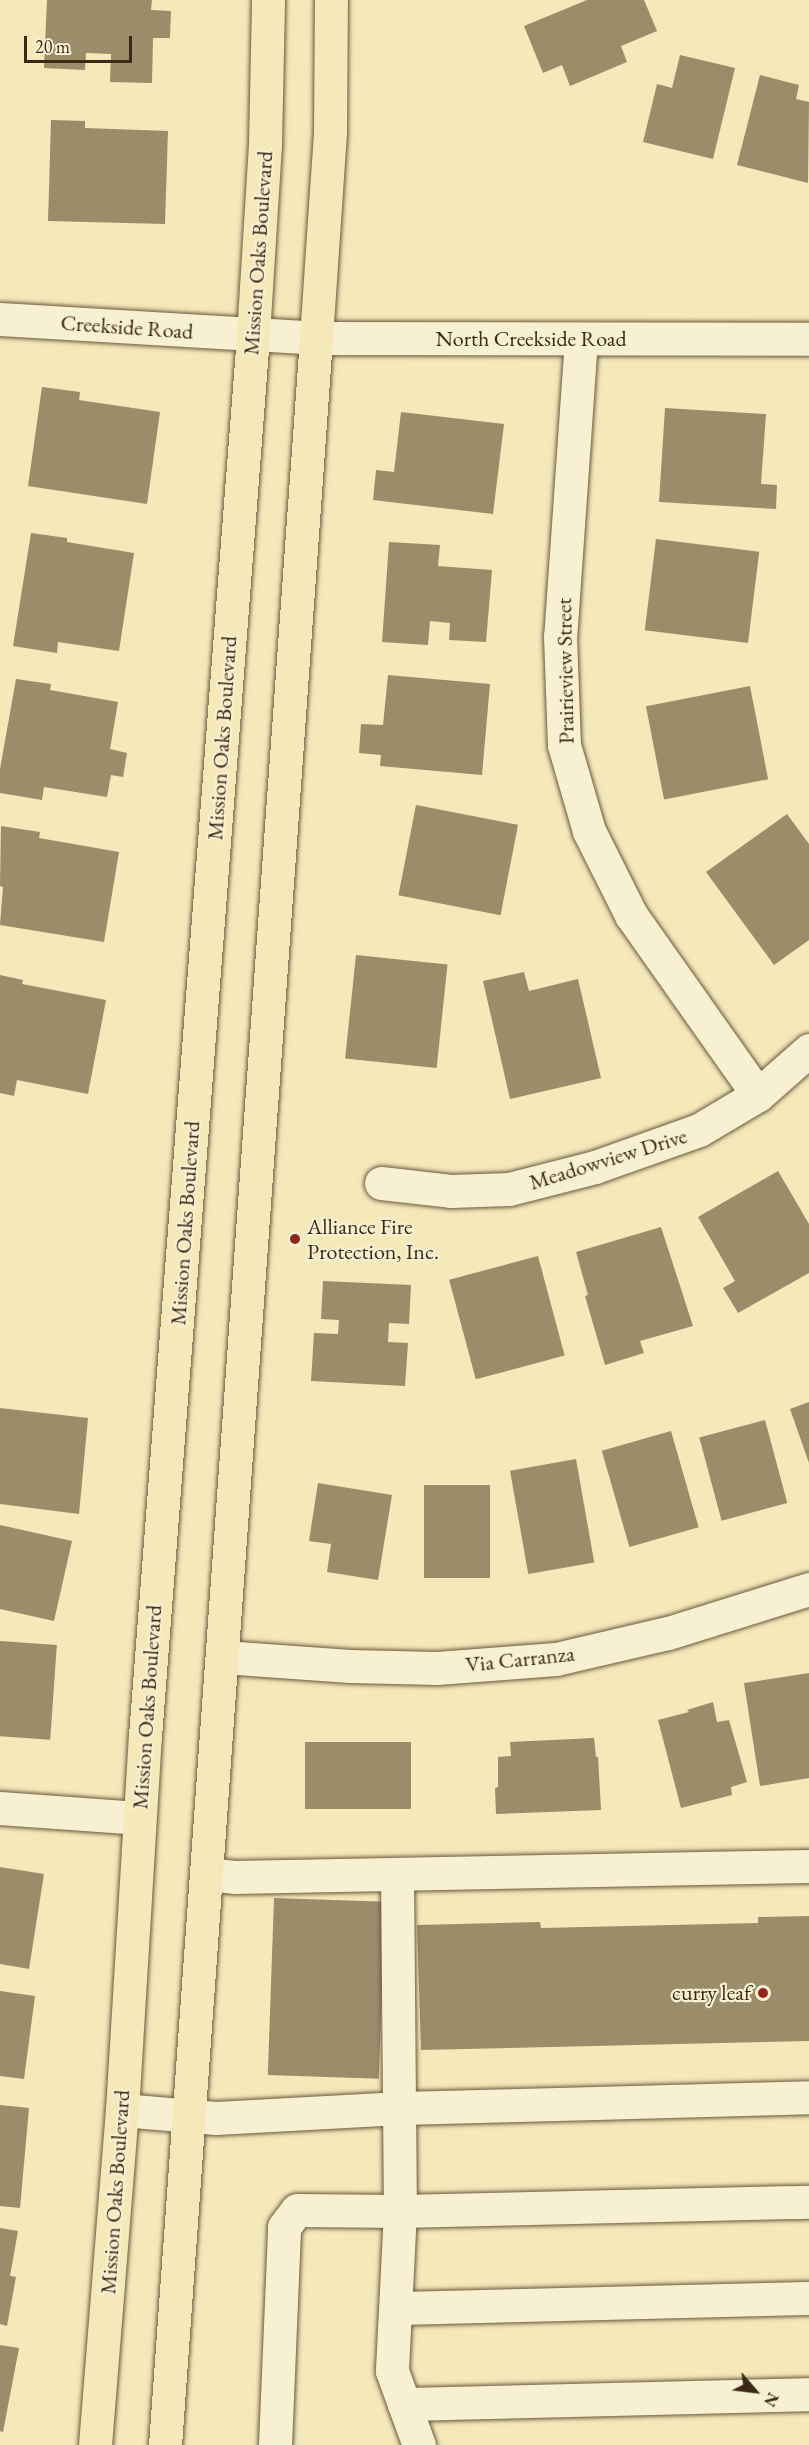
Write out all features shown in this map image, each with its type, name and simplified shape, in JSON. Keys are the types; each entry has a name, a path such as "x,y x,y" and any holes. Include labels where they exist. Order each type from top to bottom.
{"main road":[{"name":"Mission Oaks Boulevard","path":"95,2445 122,2110 139,1818 253,335 265,145 268,0"},
{"path":"165,2445 330,132 331,0"}],"street":[{"name":"Creekside Road","path":"0,319 253,335"},
{"name":"North Creekside Road","path":"253,335 316,338 809,339"},
{"name":"Prairieview Street","path":"580,339 560,636 564,745 589,831 630,915 758,1095"},
{"name":"Meadowview Drive","path":"381,1183 451,1191 508,1189 595,1167 699,1130 758,1095 809,1050"},
{"name":"Via Carranza","path":"223,1657 350,1666 437,1668 556,1659 668,1633 809,1590"},
{"path":"0,1808 139,1818"},
{"path":"207,1874 234,1877 809,1866"},
{"path":"397,1874 401,2108 400,2211 392,2371 419,2445"},
{"path":"122,2110 216,2118 401,2108 809,2097"},
{"path":"275,2445 284,2227 297,2210 400,2211 809,2202"},
{"path":"396,2308 809,2298"},
{"path":"404,2404 809,2394"}],"building":[{"path":"47,0 152,0 151,10 171,11 170,38 153,38 152,83 110,82 111,54 86,53 85,70 44,68"},
{"path":"587,0 644,0 657,31 621,46 627,62 570,86 562,65 543,73 524,26"},
{"path":"680,55 735,68 713,159 643,142 657,84 672,88"},
{"path":"760,75 799,85 796,99 809,102 808,183 737,165"},
{"path":"51,120 85,121 85,128 168,131 165,224 48,221"},
{"path":"42,387 80,392 79,400 160,412 147,504 28,486"},
{"path":"665,408 766,414 761,484 777,485 776,509 659,502"},
{"path":"401,412 504,424 493,514 373,500 376,470 394,472"},
{"path":"31,533 67,538 67,542 134,553 119,651 58,642 57,653 13,646"},
{"path":"656,539 759,552 748,643 645,630"},
{"path":"389,542 440,545 438,566 492,570 486,642 449,640 450,623 430,621 428,645 382,642"},
{"path":"388,675 490,684 482,775 380,766 381,755 359,753 361,724 383,725"},
{"path":"16,679 51,684 50,690 118,702 110,749 127,753 123,777 111,775 107,797 44,787 42,800 0,793 0,769"},
{"path":"750,686 768,779 664,799 646,706"},
{"path":"416,805 518,825 501,915 398,895"},
{"path":"787,814 809,844 809,940 774,965 706,872"},
{"path":"1,826 40,832 39,838 119,852 104,942 0,925 3,887 0,886"},
{"path":"356,955 447,965 437,1068 345,1058"},
{"path":"524,972 529,991 578,979 601,1078 510,1099 483,981"},
{"path":"0,975 23,980 22,984 106,1000 88,1094 17,1080 14,1096 0,1093"},
{"path":"778,1171 809,1224 809,1273 738,1313 723,1288 735,1281 698,1217"},
{"path":"661,1227 693,1326 640,1341 644,1353 605,1365 585,1296 588,1295 576,1252"},
{"path":"538,1256 565,1355 476,1379 449,1280"},
{"path":"323,1281 411,1285 409,1324 389,1323 388,1342 408,1343 405,1386 311,1381 314,1333 338,1334 339,1320 321,1319"},
{"path":"809,1402 809,1463 790,1409"},
{"path":"0,1408 88,1418 79,1514 0,1504"},
{"path":"765,1420 787,1503 722,1521 699,1438"},
{"path":"671,1431 699,1527 629,1547 602,1451"},
{"path":"576,1459 594,1562 528,1574 510,1471"},
{"path":"318,1483 392,1495 378,1580 327,1572 331,1544 309,1541"},
{"path":"424,1485 490,1485 490,1578 424,1578"},
{"path":"0,1525 72,1541 54,1621 0,1609"},
{"path":"0,1641 57,1645 50,1740 0,1736"},
{"path":"809,1673 809,1778 760,1786 744,1683"},
{"path":"713,1702 717,1722 729,1720 747,1782 731,1787 732,1795 681,1808 658,1720 689,1712 687,1710"},
{"path":"594,1738 596,1757 598,1757 601,1810 496,1814 495,1788 498,1787 498,1757 511,1756 510,1742"},
{"path":"305,1742 411,1742 411,1809 305,1809"},
{"path":"0,1867 44,1874 29,1969 0,1964"},
{"path":"274,1898 385,1902 379,2079 268,2075"},
{"path":"809,1916 809,2041 421,2050 417,1925 540,1922 541,1928 758,1923 758,1917"},
{"path":"0,1991 35,1996 24,2079 0,2076"},
{"path":"0,2105 29,2108 20,2208 0,2206"},
{"path":"0,2228 18,2231 10,2276 16,2277 7,2326 0,2324"},
{"path":"0,2345 19,2348 3,2432 0,2431"}],"place":[{"name":"Alliance Fire Protection, Inc.","path":"295,1239"},
{"name":"curry leaf","path":"763,1993"}]}
